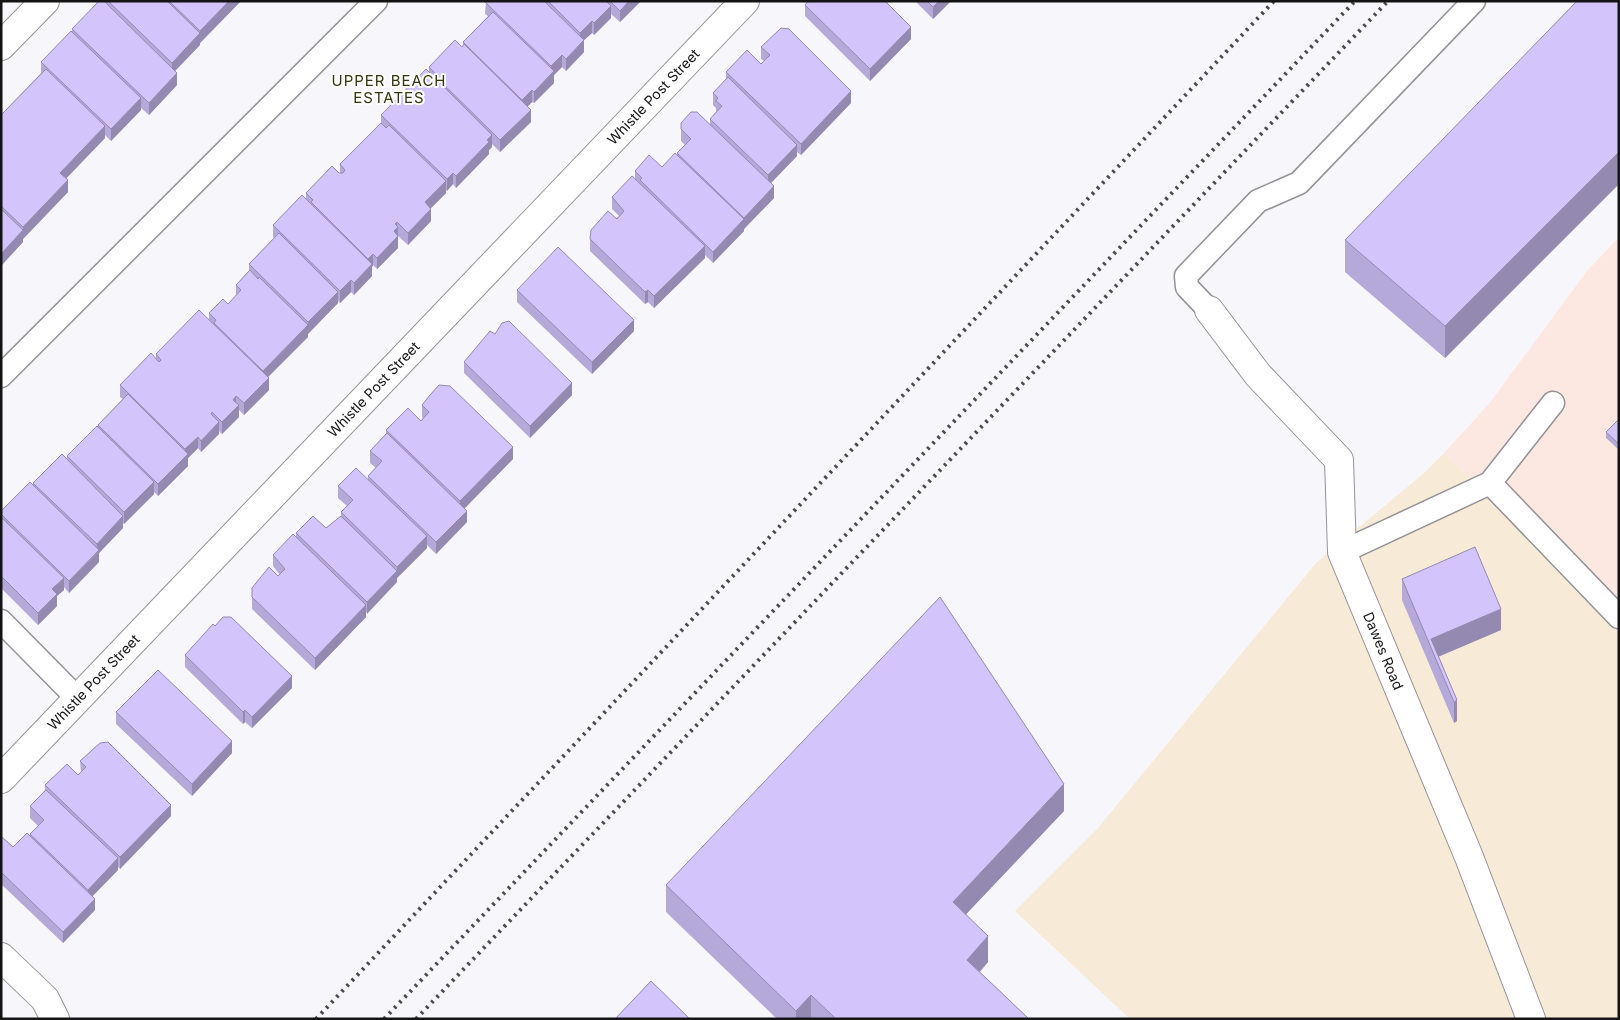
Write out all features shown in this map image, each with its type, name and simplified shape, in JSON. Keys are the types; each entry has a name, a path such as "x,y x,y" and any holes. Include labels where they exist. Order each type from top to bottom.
{"street":[{"path":"1,46 45,1"},
{"name":"Whistle Post Street","path":"1,779 79,700 745,1"},
{"name":"Dawes Road","path":"1209,310 1258,375 1339,460 1342,552 1464,844 1531,1019"},
{"path":"1,957 45,999 55,1019"}],"lane":[{"path":"1,376 376,1"},
{"path":"1209,310 1187,286 1186,276 1258,200 1298,183 1474,1"},
{"path":"1342,552 1490,483 1553,404"},
{"path":"1490,483 1619,616"},
{"path":"1,621 79,700"}],"shaded area":[{"path":"1619,237 1619,624 1444,453 1489,404 1587,271"},
{"path":"1444,453 1619,624 1619,1019 1130,1019 1015,911 1098,828 1316,563 1423,474"}],"building":[{"path":"99,1 104,1 177,73 149,103 72,29"},
{"path":"108,1 167,1 200,33 172,63"},
{"path":"169,1 229,1 200,31"},
{"path":"486,1 544,1 584,40 566,59 562,55 551,66"},
{"path":"548,1 606,1 611,6 594,23 592,21 580,33"},
{"path":"610,1 629,1 620,11"},
{"path":"808,1 885,1 911,27 870,69 805,5"},
{"path":"927,1 939,1 933,7"},
{"path":"1577,1 1619,1 1619,152 1445,326 1345,240"},
{"path":"493,12 554,71 534,92 532,90 522,100 463,42"},
{"path":"781,28 789,29 851,91 801,144 726,72 747,50 761,64 770,55 761,47"},
{"path":"71,31 141,98 111,129 41,62"},
{"path":"455,40 462,47 464,44 531,110 500,140 435,76 436,74 429,67"},
{"path":"46,69 105,126 60,173 68,180 23,227 1,206 1,115"},
{"path":"426,69 492,135 487,140 489,142 456,176 453,173 447,179 381,115"},
{"path":"728,77 797,145 768,175 710,119 722,106 716,101 718,98 713,93"},
{"path":"691,112 697,112 774,186 744,218 677,153 691,139 681,129 681,123"},
{"path":"381,123 386,128 389,125 446,181 425,202 431,209 408,233 397,222 395,224 398,227 394,231 398,236 377,258 373,254 368,259 311,202 313,200 306,193 332,166 339,173 343,173 345,170 340,164"},
{"path":"675,153 744,219 713,252 640,180 642,178 635,171 649,155 662,167"},
{"path":"632,176 705,246 654,296 648,290 645,292 590,239 591,230 608,211 617,219 624,211 612,197"},
{"path":"302,195 372,264 354,283 351,280 340,291 273,225"},
{"path":"1,209 23,230 1,254"},
{"path":"279,233 338,292 308,322 249,264"},
{"path":"558,247 634,320 592,362 517,290"},
{"path":"250,270 308,325 263,371 214,323 216,320 209,313 223,299 228,304 241,290 236,285"},
{"path":"199,310 269,378 244,403 236,396 233,400 239,405 222,422 212,412 211,414 219,422 201,441 198,437 185,449 120,385 151,353 159,362 161,360 156,354"},
{"path":"509,321 572,383 530,426 464,362 490,331 495,334 502,323"},
{"path":"439,385 450,386 513,447 460,501 386,430 408,408 421,421 429,412 422,405"},
{"path":"128,394 188,454 158,484 98,425"},
{"path":"1619,419 1619,444 1606,432"},
{"path":"97,426 154,482 124,512 67,456"},
{"path":"387,433 467,511 436,542 368,476 382,461 370,451"},
{"path":"62,454 123,516 97,544 33,483"},
{"path":"356,468 427,536 397,567 341,512 353,500 338,486"},
{"path":"30,482 99,550 69,581 1,514 1,511"},
{"path":"313,516 326,528 341,516 397,571 367,602 296,533"},
{"path":"1,517 64,578 52,589 57,594 38,613 1,576"},
{"path":"293,534 366,605 315,658 252,597 252,588 269,567 278,576 285,569 273,555"},
{"path":"1475,547 1501,609 1431,639 1457,700 1454,702 1402,579"},
{"path":"940,597 1064,784 953,902 988,936 967,960 1029,1019 836,1019 811,995 796,1011 666,885"},
{"path":"223,617 231,617 292,676 252,717 245,710 243,712 185,655 213,624 215,626"},
{"path":"158,670 232,741 192,784 116,712"},
{"path":"108,742 171,805 120,857 45,785 67,764 78,775 86,767 80,761 100,743"},
{"path":"46,790 118,858 88,890 30,834 44,820 30,806"},
{"path":"27,833 95,899 63,932 1,872 1,836 13,847"},
{"path":"651,981 690,1019 615,1019"}],"railway":[{"path":"316,1019 1274,1"},
{"path":"384,1019 1355,1"},
{"path":"416,1019 1388,1"}],"district":[{"name":"UPPER BEACH ESTATES","path":"389,90"}]}
